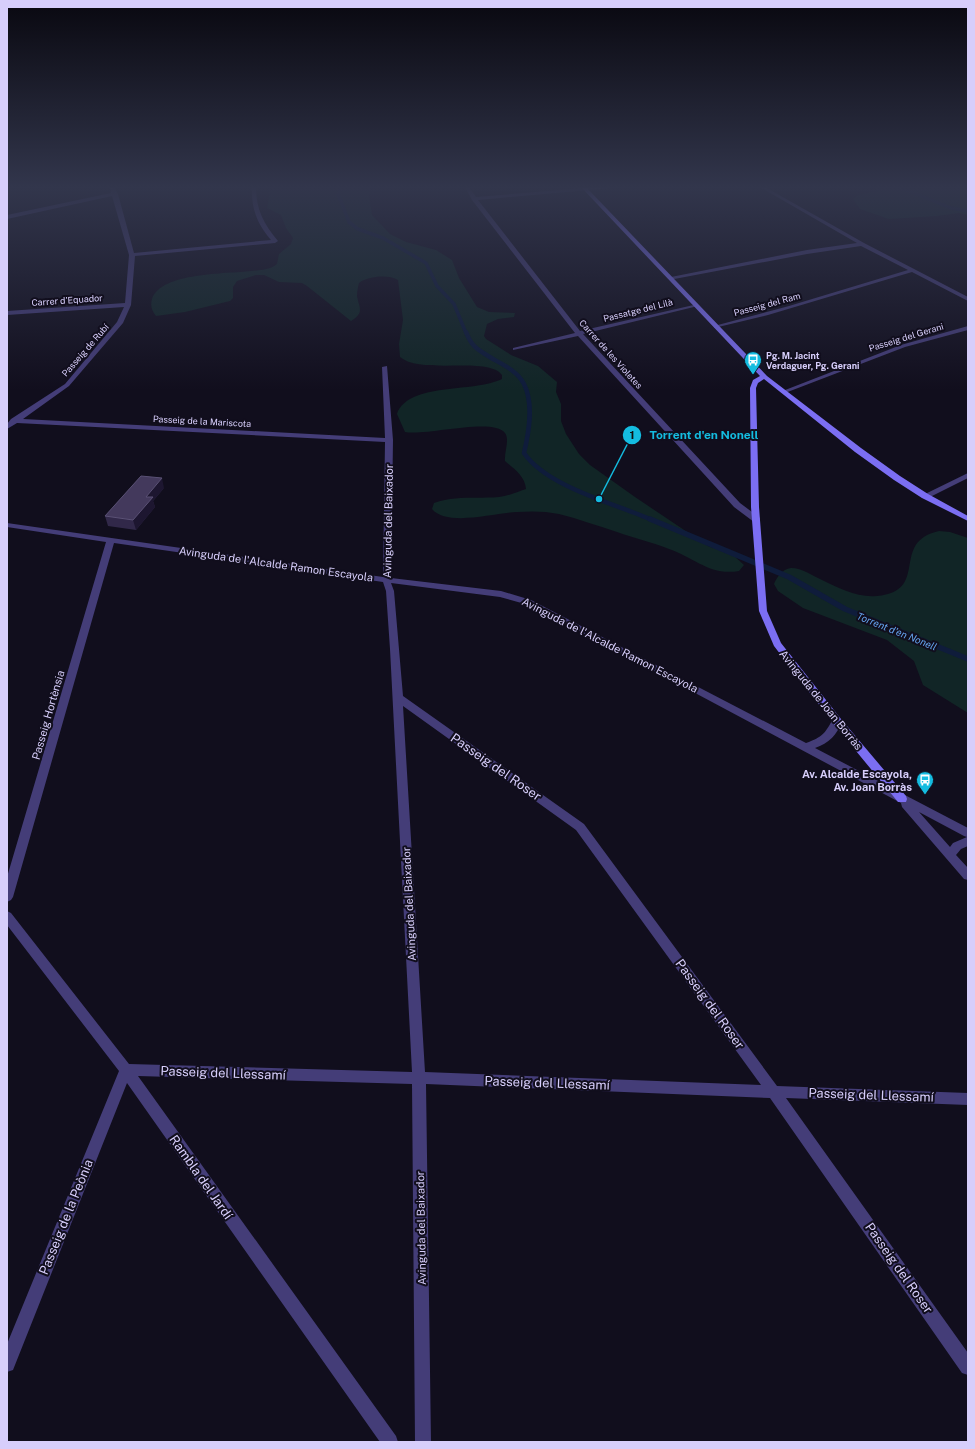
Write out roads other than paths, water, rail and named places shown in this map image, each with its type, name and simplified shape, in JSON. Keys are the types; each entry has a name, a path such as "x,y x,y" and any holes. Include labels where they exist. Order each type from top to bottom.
{"street":[{"name":"Passeig de Rubí","path":"7,427 67,384 120,323 128,305 132,255"},
{"name":"Carrer de les Violetes","path":"517,255 579,334 737,505 757,520"},
{"path":"647,255 765,377 783,392 858,450 925,496 968,519"},
{"path":"670,279 794,255"},
{"path":"883,255 968,299"},
{"name":"Passeig del Ram","path":"716,327 827,298 866,284 914,270"},
{"name":"Carrer d'Equador","path":"7,313 128,305"},
{"name":"Passatge del Lilà","path":"515,349 696,306"},
{"name":"Passeig del Gerani","path":"783,392 903,346 968,328"},
{"name":"Avinguda del Baixador","path":"385,367 389,440 387,580 390,591 394,642 419,1078 424,1442"},
{"name":"Avinguda de Joan Borràs","path":"765,377 758,379 753,388 757,520 763,612 777,644 837,721 968,876"},
{"name":"Passeig de la Mariscota","path":"14,421 389,440"},
{"path":"925,496 968,475"},
{"name":"Avinguda de l'Alcalde Ramon Escayola","path":"7,525 387,580 479,590 507,595 528,602 968,833"},
{"name":"Passeig Hortènsia","path":"7,897 111,540"},
{"name":"Passeig del Roser","path":"397,697 580,827 774,1092 968,1367"},
{"path":"806,747 828,739 835,730 837,721"},
{"path":"950,854 957,846 968,841"},
{"name":"Rambla del Jardí","path":"7,916 126,1070 390,1442"},
{"name":"Passeig del Llessamí","path":"126,1070 419,1078 968,1099"},
{"name":"Passeig de la Peònia","path":"7,1364 126,1070"}],"waterway":[{"name":"Torrent d'en Nonell","path":"412,255 426,263 437,286 454,304 466,333"},
{"name":"Torrent d'en Nonell","path":"466,332 476,348 510,369 524,384 530,409 528,436 524,453 535,465 549,476 565,485 652,520"},
{"name":"Torrent d'en Nonell","path":"650,519 789,577 845,609 968,659"}],"place":[{"name":"Pg. M. Jacint Verdaguer, Pg. Gerani","path":"753,375"},
{"name":"Torrent d'en Nonell","path":"599,499"},
{"name":"Av. Alcalde Escayola, Av. Joan Borràs","path":"925,795"}]}
